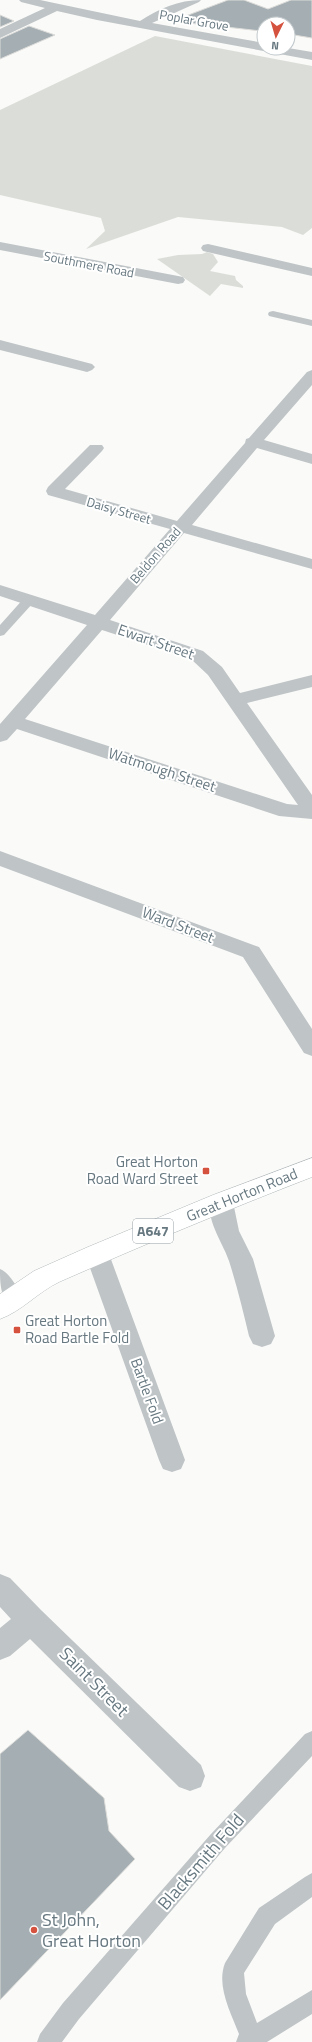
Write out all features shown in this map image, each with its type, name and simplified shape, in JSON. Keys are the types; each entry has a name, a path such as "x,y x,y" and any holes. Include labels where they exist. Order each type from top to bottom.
{"main road":[{"name":"Great Horton Road","path":"7,1303 43,1278 220,1202 312,1167"}],"street":[{"name":"Poplar Grove","path":"25,0 142,25 256,46"},
{"path":"142,25 156,16 195,0"},
{"path":"0,34 56,7"},
{"path":"296,53 312,56"},
{"name":"Southmere Road","path":"0,246 112,269 178,280"},
{"path":"208,248 312,272"},
{"path":"223,267 235,254"},
{"path":"0,345 87,367"},
{"path":"0,362 15,349"},
{"name":"Beldon Road","path":"0,736 252,442 312,375"},
{"path":"252,442 312,458"},
{"name":"Daisy Street","path":"96,448 54,491 179,528 312,564"},
{"name":"Ewart Street","path":"0,590 197,655 215,671 312,811"},
{"path":"236,700 312,681"},
{"name":"Watmough Street","path":"13,721 286,811 312,811"},
{"name":"Ward Street","path":"0,858 251,952 312,1047"},
{"path":"220,1202 227,1232 242,1259 262,1336"},
{"name":"Bartle Fold","path":"97,1254 172,1460"},
{"name":"Saint Street","path":"0,1587 31,1620 190,1776"},
{"path":"0,1646 31,1620"}],"lane":[{"path":"273,314 312,323"},
{"path":"0,632 30,600"},
{"path":"0,1276 7,1303"},
{"name":"Blacksmith Fold","path":"48,2042 72,2011 213,1847 312,1741"},
{"path":"312,1884 267,1916 233,1971 235,1994 250,2040 312,2001"}],"shaded area":[{"path":"155,36 312,66 312,228 303,235 282,227 178,217 86,249 105,231 101,218 0,195 0,110"},
{"path":"207,252 213,254 218,262 210,271 235,276 236,280 243,286 243,288 221,284 210,296 157,259 178,255 202,254"}],"building":[{"path":"228,0 244,0 268,9 291,0 312,0 312,38 296,35 296,16 256,16 256,30 226,27 223,29 175,20"},
{"path":"0,15 14,21 0,27"},
{"path":"29,26 55,35 0,59 0,39"},
{"name":"St John, Great Horton","path":"28,1730 104,1798 109,1831 135,1859 0,2000 0,1754"}],"place":[{"name":"Great Horton Road Ward Street","path":"206,1171"},
{"name":"Great Horton Road Bartle Fold","path":"17,1330"},
{"name":"St John, Great Horton","path":"34,1930"}]}
